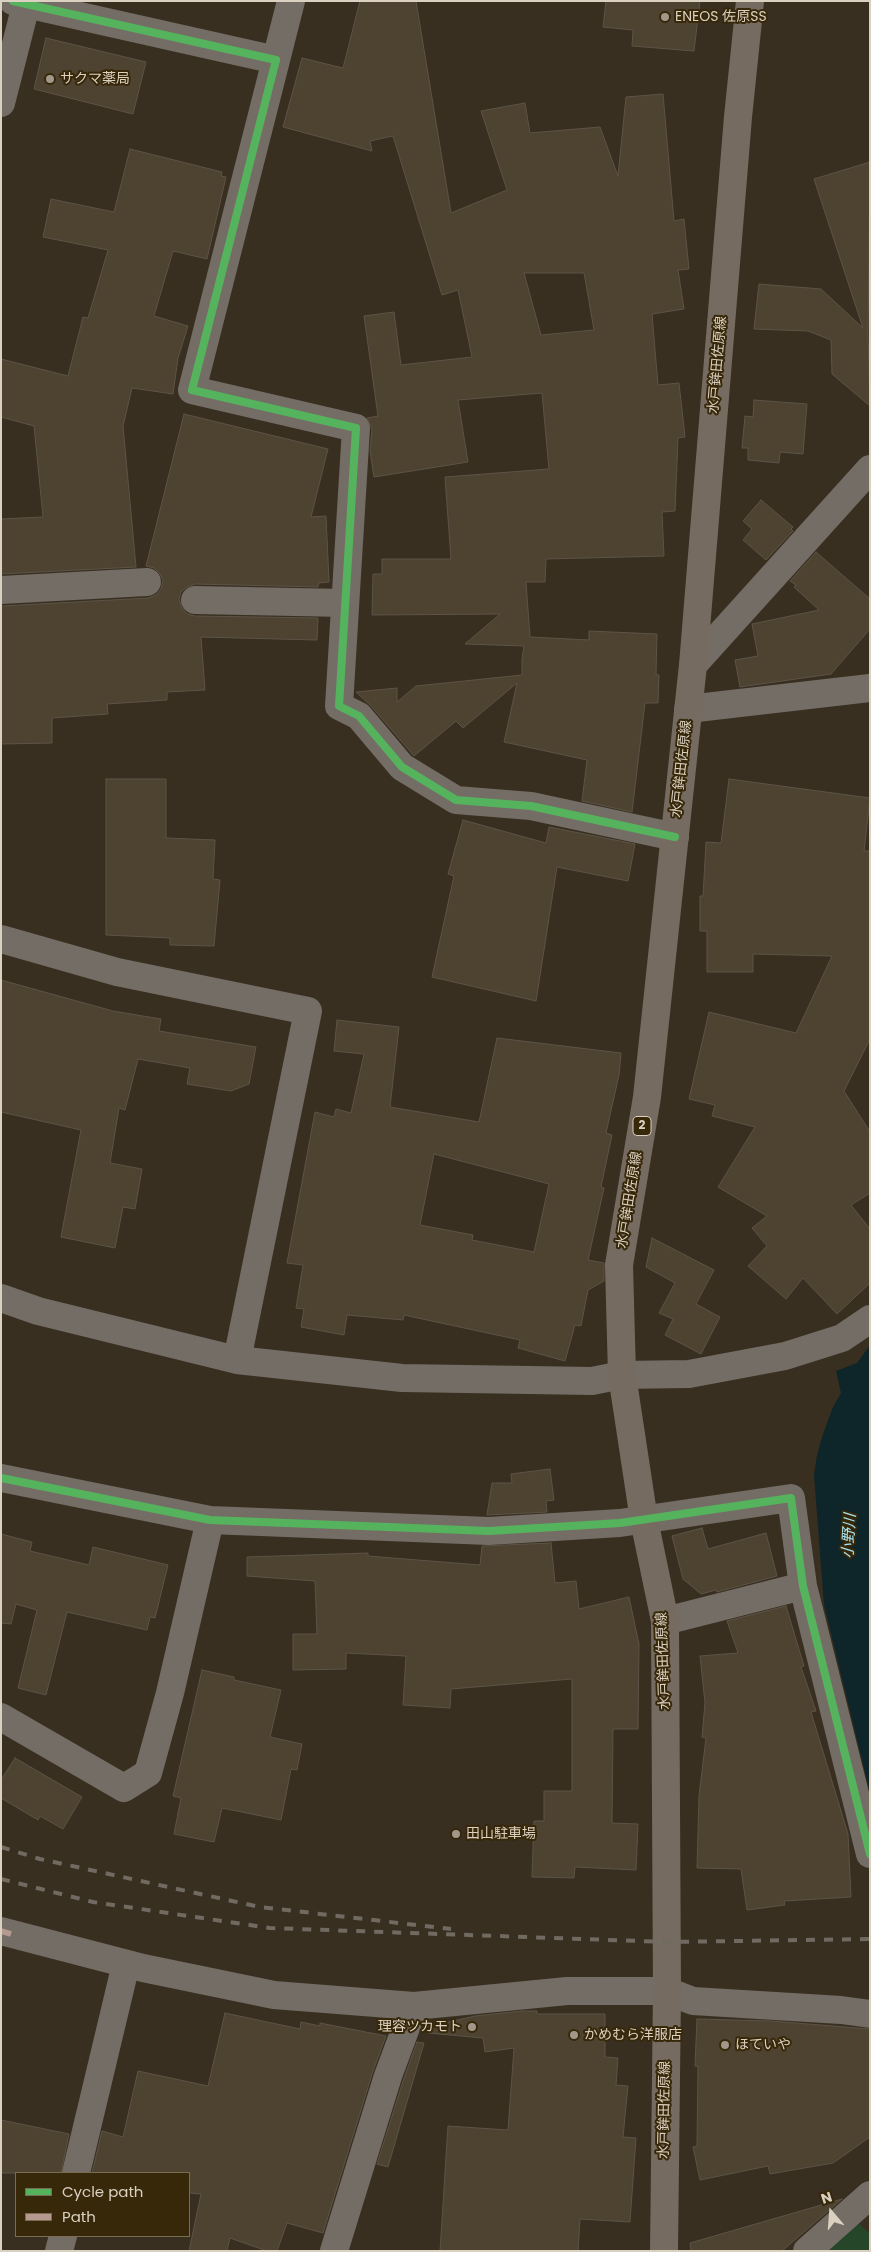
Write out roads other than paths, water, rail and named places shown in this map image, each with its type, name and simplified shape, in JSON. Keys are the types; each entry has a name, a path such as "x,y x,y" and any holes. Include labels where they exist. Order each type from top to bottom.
{"main road":[{"name":"水戸鉾田佐原線","path":"664,2251 666,1992 665,1621 644,1520 622,1375 619,1264 647,1097 693,665 737,127 750,1"}],"street":[{"path":"291,1 192,390 356,428 339,706 359,716 402,767 456,800 531,806 675,837"},
{"path":"1,103 22,2 276,60"},
{"path":"693,665 870,469"},
{"path":"1,590 147,582"},
{"path":"195,600 345,603"},
{"path":"688,709 870,688"},
{"path":"1,939 117,972 308,1010 237,1360"},
{"path":"1,1298 38,1311 237,1360 402,1378 592,1381 622,1375 689,1374 785,1356 842,1338 870,1319"},
{"path":"1,1478 210,1520 489,1531 644,1520 791,1498 803,1586 870,1854"},
{"path":"1,1717 124,1788 148,1773 170,1693 210,1520"},
{"path":"665,1621 803,1586"},
{"path":"6,1933 126,1964 274,1995 414,2006 567,1991 666,1992 693,2001 841,2010 870,2014"},
{"path":"76,2172 126,1964"},
{"path":"334,2251 388,2076 414,2006"},
{"path":"807,2251 870,2194"},
{"path":"59,2251 63,2237"}],"water":[{"name":"小野川","path":"870,1345 870,1793 824,1605 814,1475 823,1434 833,1407 841,1393 836,1371 857,1363"}],"railway":[{"path":"1,1847 40,1859 260,1907 451,1929"},
{"path":"1,1879 93,1902 270,1928 667,1942 870,1939"}],"place":[{"name":"ENEOS 佐原SS","path":"665,17"},
{"name":"サクマ薬局","path":"50,79"},
{"name":"田山駐車場","path":"456,1834"},
{"name":"理容ツカモト","path":"472,2027"},
{"name":"かめむら洋服店","path":"574,2035"},
{"name":"ほていや","path":"725,2045"}]}
